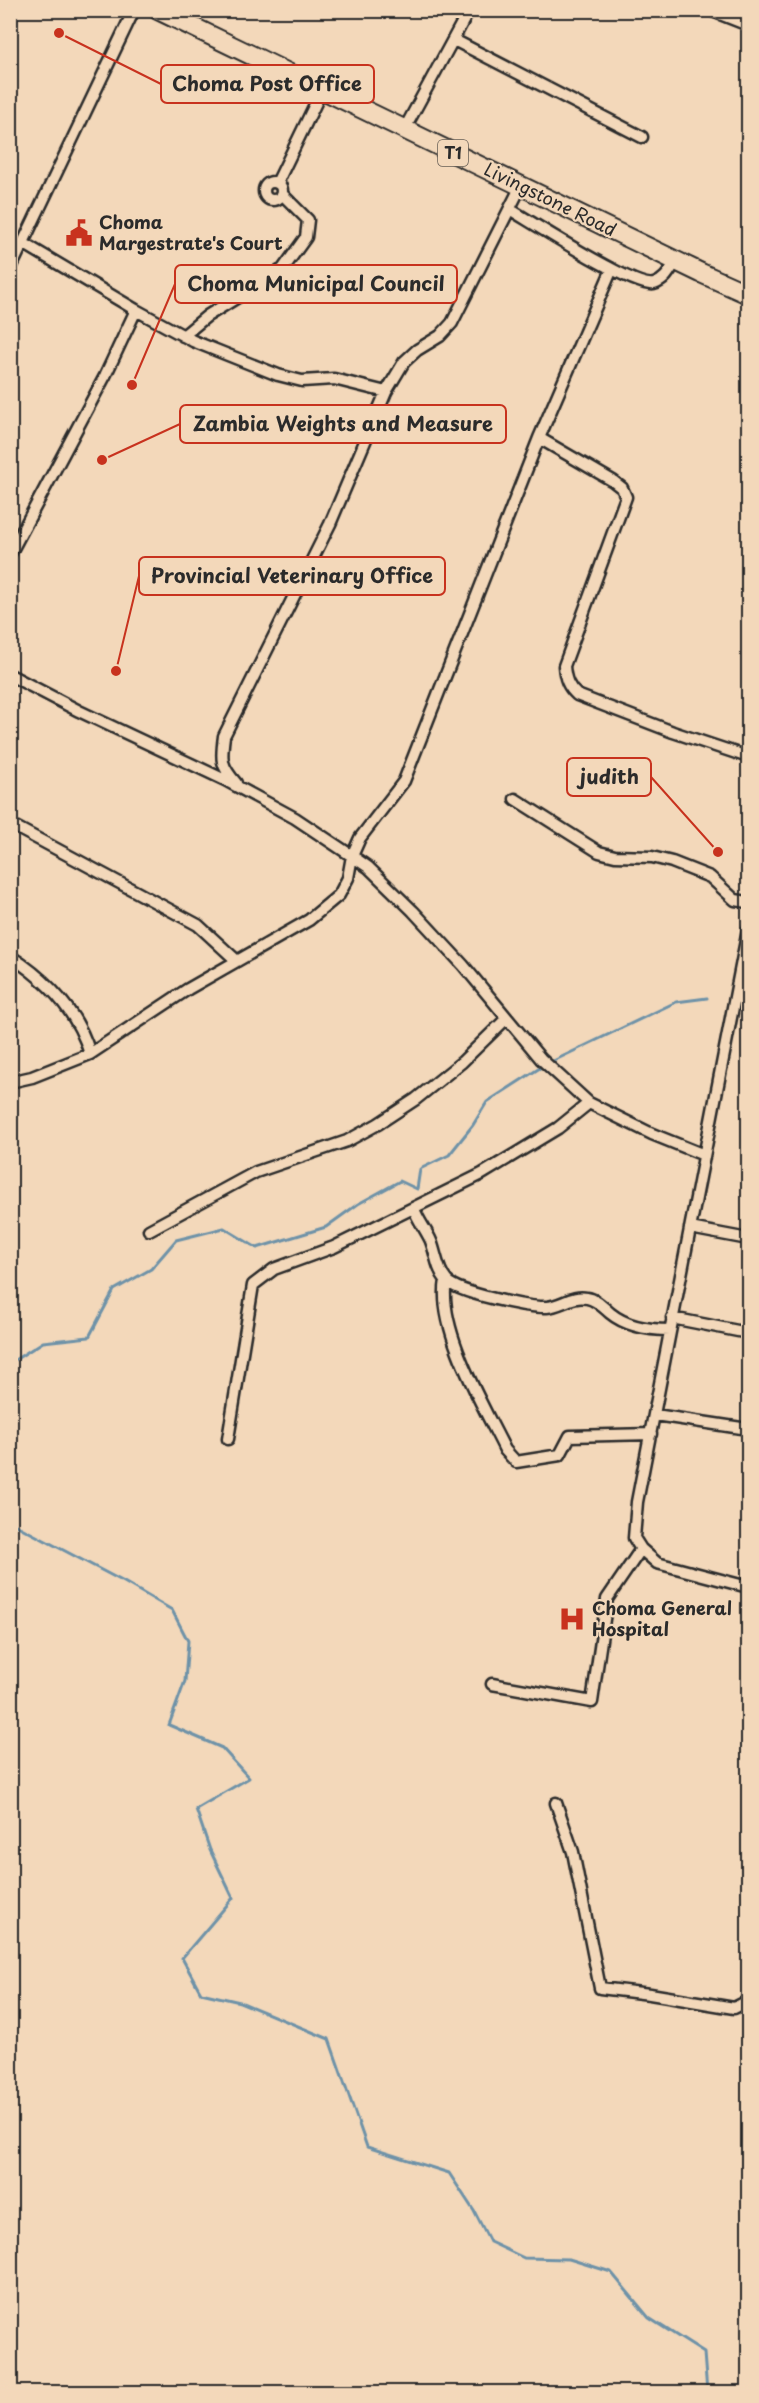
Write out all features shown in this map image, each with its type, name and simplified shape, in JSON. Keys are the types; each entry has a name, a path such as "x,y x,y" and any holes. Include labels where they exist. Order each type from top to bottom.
{"highway":[{"name":"Livingstone Road","path":"158,10 748,294"}],"street":[{"path":"10,270 134,10"},
{"path":"404,130 469,10"},
{"path":"710,10 748,25"},
{"path":"454,40 642,137"},
{"path":"183,336 207,316 283,269 306,237 308,220 282,194 275,200 266,196 265,187 268,183 278,183 322,90"},
{"path":"241,788 226,772 221,758 224,736 330,524 386,393 404,362 417,350 440,336 452,323 522,186"},
{"path":"511,210 612,269 637,281 652,285 665,279 676,261"},
{"path":"23,243 183,336 291,379 302,381 334,379 386,393"},
{"path":"10,1082 32,1077 90,1054 188,989 309,920 339,895 348,878 352,856 360,838 404,781 539,438 612,269"},
{"path":"10,554 105,375 136,310"},
{"path":"539,438 613,481 622,488 626,497 564,666 564,676 571,690 577,695 624,714 748,757"},
{"path":"10,675 79,711 241,788 295,818 368,867 464,965 541,1059 589,1103 652,1134 704,1155"},
{"path":"515,799 599,852 615,856 651,857 672,862 710,877 735,900 748,902"},
{"path":"10,824 198,925 237,961"},
{"path":"748,930 745,973 704,1155 636,1514 634,1538 641,1549 657,1563 748,1587"},
{"path":"10,956 57,995 84,1033 90,1054"},
{"path":"149,1230 256,1172 347,1141 378,1125 416,1099 462,1062 507,1018"},
{"path":"228,1439 253,1285 274,1269 334,1246 482,1174 558,1128 589,1103"},
{"path":"414,1209 431,1242 446,1280 443,1296 459,1354 505,1450 516,1461 560,1455 570,1436 651,1434"},
{"path":"690,1228 748,1239"},
{"path":"446,1280 459,1289 536,1307 550,1307 578,1297 589,1298 635,1326 650,1330 670,1330"},
{"path":"672,1318 748,1333"},
{"path":"655,1415 748,1429"},
{"path":"492,1684 592,1702 607,1599 641,1549"},
{"path":"556,1803 573,1852 600,1988 642,1992 734,2008 748,2001"}],"waterway":[{"path":"549,1063 676,1002 707,998"},
{"path":"10,1363 43,1342 89,1337 114,1290 151,1269 176,1240 224,1228 257,1248 326,1227 358,1204 400,1181 417,1189 420,1169 449,1155 473,1125 487,1102 543,1066"},
{"path":"10,1522 172,1610 188,1641 185,1681 169,1725 222,1748 249,1778 196,1809 210,1850 233,1898 182,1958 201,1993 240,2002 329,2039 367,2147 449,2173 474,2211 490,2242 524,2258 569,2259 611,2272 649,2318 704,2353 707,2392"}],"place":[{"name":"Choma Post Office","path":"59,33"},
{"name":"Choma Margestrate's Court","path":"79,233"},
{"name":"Choma Municipal Council","path":"132,385"},
{"name":"Zambia Weights and Measure","path":"102,460"},
{"name":"Provincial Veterinary Office","path":"116,671"},
{"name":"judith","path":"718,852"},
{"name":"Choma General Hospital","path":"572,1619"}]}
